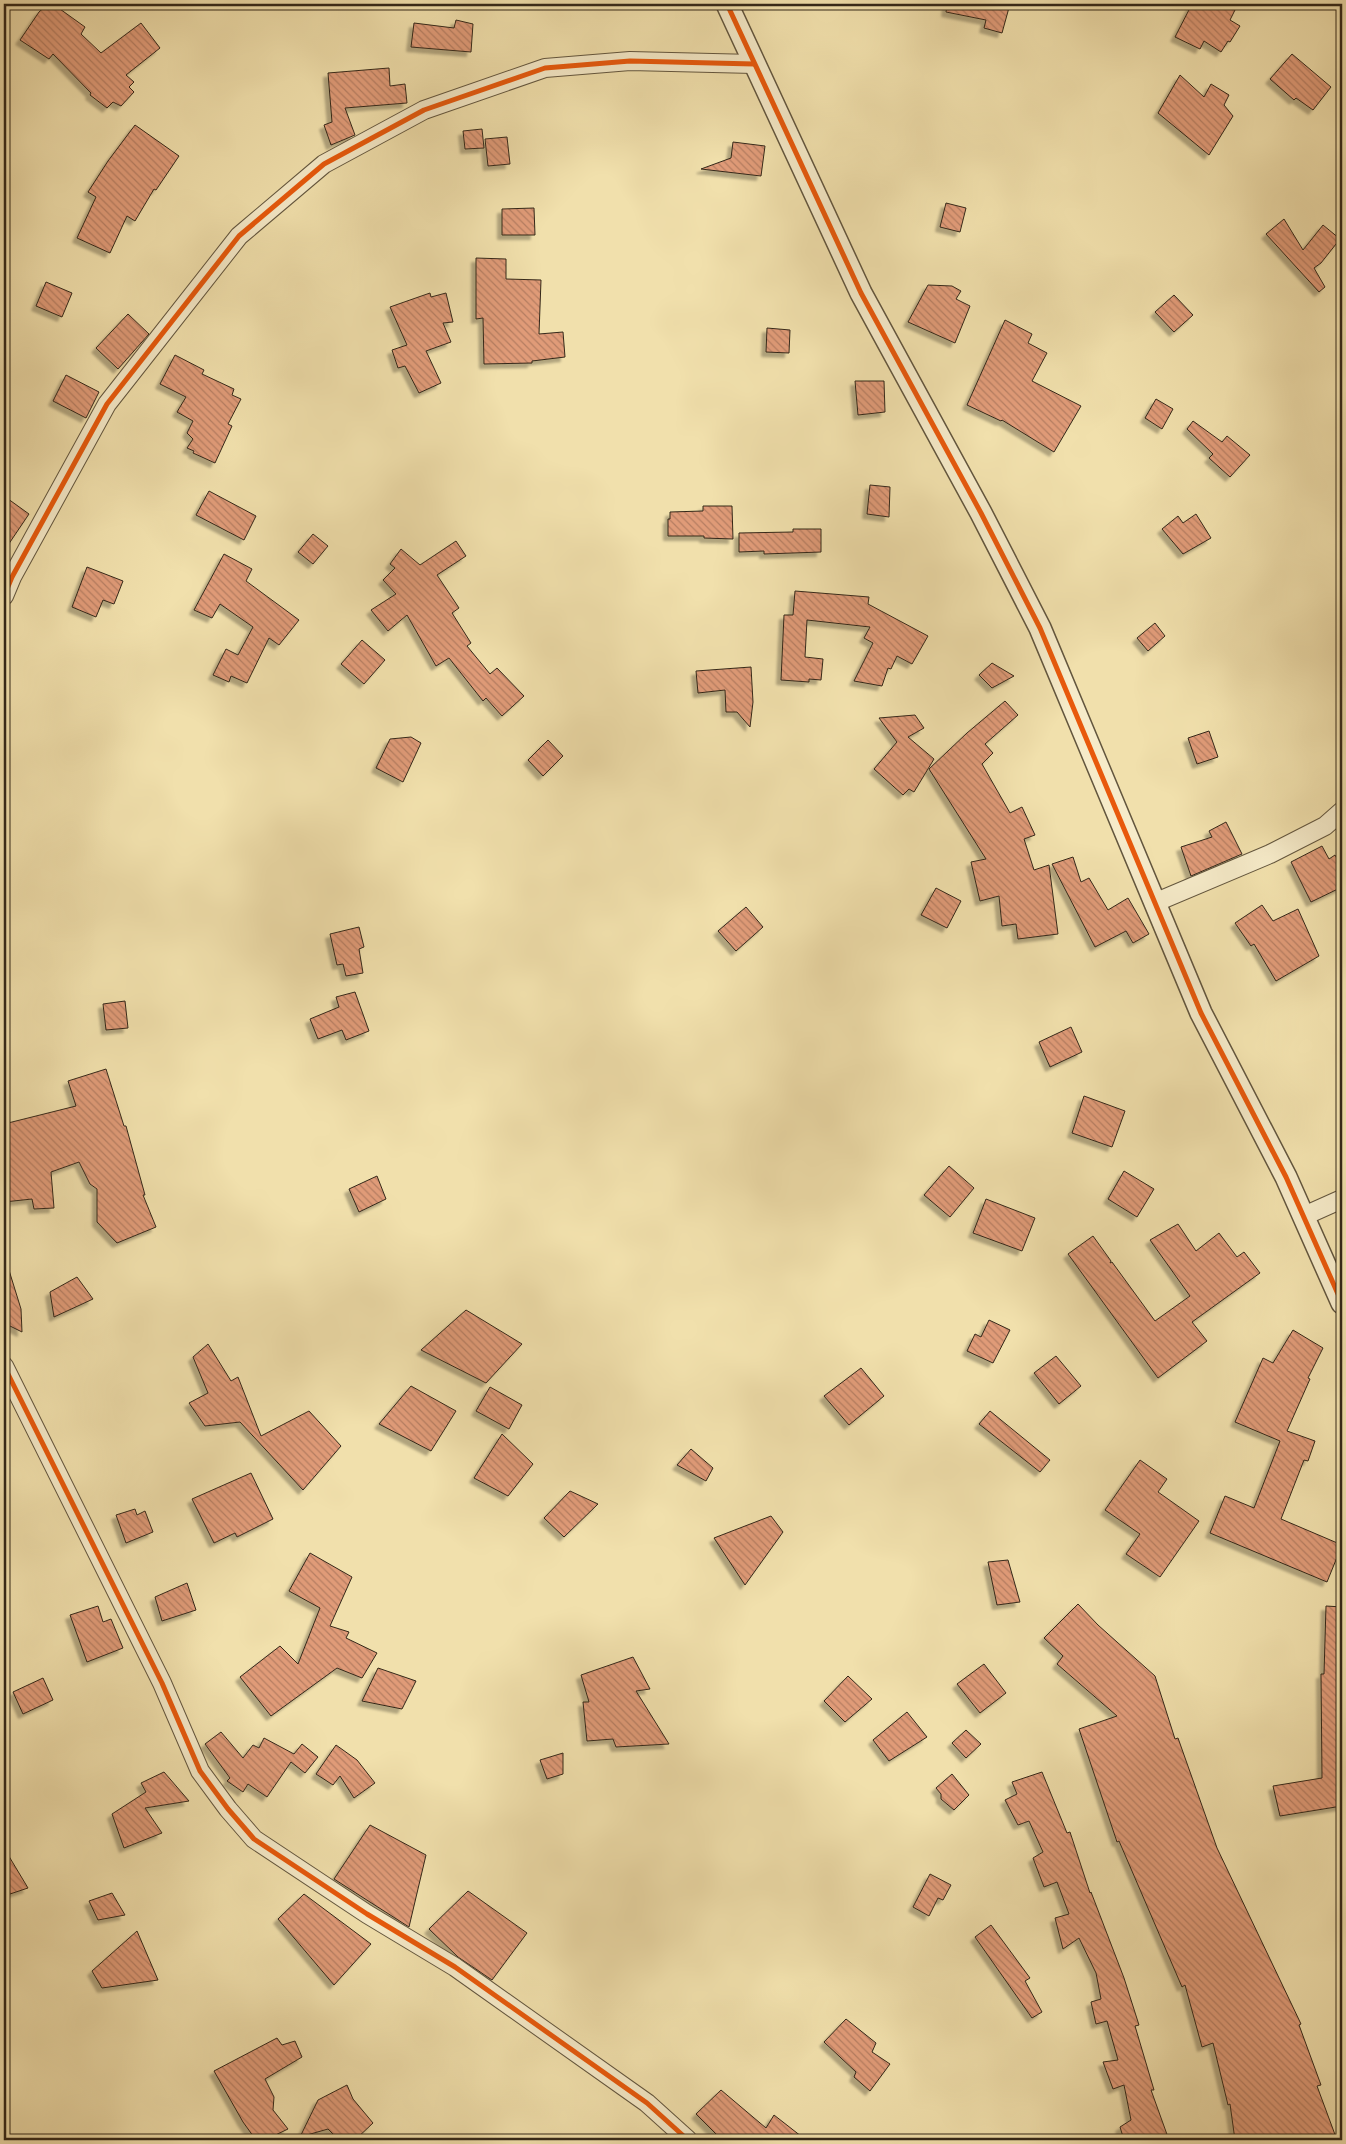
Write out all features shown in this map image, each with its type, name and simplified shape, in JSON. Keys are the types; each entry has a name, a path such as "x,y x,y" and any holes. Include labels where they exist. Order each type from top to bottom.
{"street":[{"path":"727,4 861,292 981,513 1040,628 1201,1013 1286,1177 1342,1303"},
{"path":"4,596 12,577 108,404 239,236 324,164 424,110 545,68 630,61 754,64"},
{"path":"1154,903 1270,854 1325,826 1342,811"},
{"path":"1304,1216 1342,1200"},
{"path":"4,1366 162,1683 200,1771 228,1809 254,1839 367,1914 455,1967 647,2103 688,2140"}],"building":[{"path":"48,4 53,4 85,27 81,34 101,53 141,23 160,48 126,75 134,82 129,87 134,92 121,106 113,102 107,108 90,95 91,93 53,54 49,59 20,40 39,12"},
{"path":"947,4 1010,4 1002,33 984,28 986,20 946,12"},
{"path":"1192,4 1238,4 1230,20 1240,26 1221,52 1204,41 1200,49 1175,37"},
{"path":"456,20 473,24 471,52 411,47 414,23 454,28"},
{"path":"1292,54 1331,87 1313,110 1296,98 1294,100 1270,79"},
{"path":"389,68 390,86 405,84 407,103 345,108 355,135 331,145 324,125 332,122 328,73"},
{"path":"1180,75 1204,97 1211,84 1229,95 1224,105 1233,116 1209,155 1158,113"},
{"path":"135,125 179,156 156,190 154,189 135,221 127,216 110,253 77,238 96,197 88,192"},
{"path":"482,129 484,148 465,149 463,131"},
{"path":"507,137 510,164 488,166 485,139"},
{"path":"733,142 765,146 761,176 701,169 731,158"},
{"path":"946,203 966,208 960,232 940,227"},
{"path":"534,208 535,235 502,235 502,209"},
{"path":"1284,219 1303,250 1323,225 1340,239 1321,263 1314,268 1325,287 1319,292 1266,234"},
{"path":"476,258 506,259 506,279 541,280 539,334 563,332 565,357 532,361 532,363 484,364 483,318 476,319"},
{"path":"46,282 72,293 62,317 36,306"},
{"path":"928,285 952,286 961,291 956,299 970,306 955,343 908,322"},
{"path":"430,293 431,297 446,293 453,322 443,323 451,342 426,351 441,383 419,393 405,366 398,368 392,350 407,345 390,307"},
{"path":"1174,295 1193,315 1174,332 1155,312"},
{"path":"128,314 149,334 118,369 96,348"},
{"path":"1005,320 1032,334 1028,343 1047,353 1032,381 1081,406 1054,452 1002,420 967,405"},
{"path":"767,328 790,330 789,353 766,352"},
{"path":"175,355 204,370 202,374 234,389 232,395 241,399 228,424 232,426 215,463 193,453 194,451 187,448 193,439 187,433 193,421 177,412 186,397 160,384"},
{"path":"66,375 99,392 86,418 53,401"},
{"path":"855,381 884,381 885,412 858,415"},
{"path":"1156,399 1173,409 1162,429 1145,418"},
{"path":"1193,421 1222,442 1227,436 1250,455 1230,477 1209,458 1213,454 1187,429"},
{"path":"870,485 890,487 889,517 867,514"},
{"path":"209,491 256,516 244,540 196,515"},
{"path":"4,496 29,514 4,551"},
{"path":"703,506 732,506 733,539 704,538 704,536 668,536 670,512 703,511"},
{"path":"1196,514 1211,538 1183,554 1162,529 1178,516 1183,523"},
{"path":"793,529 821,529 821,552 764,554 764,551 739,552 739,533 793,532"},
{"path":"313,534 328,546 313,564 298,552"},
{"path":"456,541 466,556 437,575 459,608 452,613 471,643 467,646 490,674 497,668 524,696 502,716 486,698 483,701 449,658 436,666 407,615 388,631 371,610 396,594 383,580 395,568 390,564 401,549 420,565"},
{"path":"224,554 252,569 246,581 299,620 279,645 269,638 247,683 231,676 229,682 213,675 226,649 238,655 253,627 220,604 212,618 194,610"},
{"path":"87,567 123,581 114,604 103,600 96,617 72,607"},
{"path":"795,591 869,597 868,604 928,636 912,664 897,656 891,669 888,668 882,686 854,681 873,643 864,638 870,627 807,620 805,657 823,659 821,680 809,679 809,682 781,680 784,615 793,615"},
{"path":"1155,623 1165,636 1148,651 1137,638"},
{"path":"362,640 385,660 364,684 341,664"},
{"path":"992,663 1014,676 992,688 979,675"},
{"path":"751,667 753,702 750,727 737,712 726,712 725,690 698,693 696,671"},
{"path":"1005,701 1018,715 985,744 993,753 982,764 1010,813 1022,807 1035,835 1024,839 1034,870 1049,865 1058,934 1018,939 1016,924 1002,926 999,896 980,901 971,862 986,859 929,769"},
{"path":"915,715 924,728 908,737 934,759 914,792 909,789 903,795 874,769 897,742 879,718"},
{"path":"1209,731 1218,757 1197,764 1188,738"},
{"path":"411,737 421,743 403,782 376,768 390,739"},
{"path":"548,740 563,756 543,776 528,760"},
{"path":"1226,822 1242,854 1191,876 1181,847 1212,837 1209,831"},
{"path":"1322,846 1329,859 1335,855 1342,868 1342,887 1311,902 1291,862"},
{"path":"1073,857 1081,882 1089,878 1108,910 1128,898 1149,934 1133,943 1126,931 1095,947 1052,864"},
{"path":"936,888 961,901 947,928 921,915"},
{"path":"1262,905 1273,921 1298,909 1319,956 1276,981 1254,944 1251,946 1235,923"},
{"path":"746,907 763,927 736,951 718,931"},
{"path":"359,927 364,947 359,949 363,973 346,976 343,964 337,965 330,934"},
{"path":"355,992 369,1031 346,1040 342,1030 318,1039 310,1019 339,1007 336,997"},
{"path":"125,1001 128,1028 106,1030 103,1004"},
{"path":"1071,1027 1082,1052 1050,1067 1039,1042"},
{"path":"106,1069 124,1126 126,1126 145,1195 143,1195 156,1227 117,1243 97,1222 97,1189 90,1184 79,1162 51,1172 54,1208 34,1209 32,1199 4,1202 4,1124 76,1106 68,1081"},
{"path":"1084,1096 1125,1111 1112,1147 1072,1133"},
{"path":"949,1166 974,1188 950,1217 924,1195"},
{"path":"1124,1171 1154,1189 1137,1217 1108,1199"},
{"path":"377,1176 386,1199 359,1212 349,1189"},
{"path":"986,1199 1035,1218 1022,1251 973,1233"},
{"path":"1178,1224 1196,1251 1219,1233 1237,1257 1244,1252 1260,1273 1192,1322 1207,1341 1158,1378 1068,1254 1093,1236 1111,1261 1110,1263 1112,1262 1155,1321 1190,1296 1150,1240"},
{"path":"8,1267 21,1309 22,1332 4,1323 4,1268"},
{"path":"77,1277 93,1299 54,1317 50,1292"},
{"path":"466,1310 522,1344 486,1383 421,1350"},
{"path":"989,1320 1010,1330 993,1363 967,1351 975,1334 981,1337"},
{"path":"1293,1330 1323,1348 1308,1378 1310,1379 1287,1431 1315,1441 1308,1461 1304,1460 1281,1519 1342,1545 1327,1582 1210,1533 1225,1496 1254,1508 1280,1441 1235,1422 1263,1358 1273,1363"},
{"path":"208,1344 231,1381 238,1377 261,1436 309,1411 341,1446 303,1490 240,1422 205,1426 189,1403 208,1393 193,1357"},
{"path":"1056,1356 1081,1386 1059,1404 1034,1373"},
{"path":"861,1368 884,1396 849,1425 824,1396"},
{"path":"411,1386 456,1411 431,1451 379,1424"},
{"path":"490,1387 522,1405 509,1429 476,1411"},
{"path":"990,1411 1050,1460 1040,1472 979,1424"},
{"path":"502,1434 533,1464 508,1496 474,1478"},
{"path":"691,1449 713,1468 706,1481 677,1465"},
{"path":"1140,1460 1167,1479 1158,1492 1199,1521 1160,1577 1126,1554 1140,1534 1105,1510"},
{"path":"251,1473 273,1519 237,1537 235,1533 214,1543 192,1499"},
{"path":"570,1491 598,1504 564,1537 544,1518"},
{"path":"135,1509 137,1515 145,1511 153,1532 126,1543 116,1515"},
{"path":"771,1516 783,1532 745,1585 714,1538"},
{"path":"310,1553 352,1577 330,1626 349,1632 346,1638 377,1653 362,1678 337,1668 271,1716 240,1677 280,1646 298,1664 320,1608 289,1591"},
{"path":"1008,1560 1020,1602 997,1605 988,1562"},
{"path":"187,1583 196,1610 162,1621 155,1597"},
{"path":"1078,1604 1098,1625 1155,1676 1175,1739 1178,1738 1217,1848 1301,2024 1299,2025 1321,2085 1317,2086 1337,2140 1235,2140 1230,2104 1228,2105 1213,2043 1202,2047 1185,1985 1182,1987 1119,1841 1117,1842 1079,1729 1117,1716 1057,1664 1063,1656 1044,1638"},
{"path":"98,1606 103,1622 111,1619 123,1648 87,1662 70,1615"},
{"path":"1326,1606 1342,1607 1342,1806 1280,1816 1273,1786 1322,1778 1321,1674 1324,1674"},
{"path":"633,1657 650,1689 636,1691 669,1744 616,1747 613,1739 587,1741 583,1702 589,1702 581,1675"},
{"path":"984,1664 1006,1693 980,1713 957,1684"},
{"path":"378,1668 416,1681 402,1709 362,1701"},
{"path":"848,1676 872,1699 845,1722 824,1701"},
{"path":"43,1678 53,1700 23,1714 13,1692"},
{"path":"907,1712 927,1737 889,1761 873,1740"},
{"path":"966,1730 981,1744 966,1758 952,1743"},
{"path":"221,1732 243,1758 253,1745 259,1748 264,1738 294,1754 302,1744 318,1757 305,1773 291,1762 267,1797 248,1784 243,1792 227,1781 230,1778 205,1744"},
{"path":"336,1745 357,1760 375,1783 354,1798 340,1776 333,1785 316,1774"},
{"path":"563,1753 563,1774 547,1779 540,1760"},
{"path":"164,1772 189,1801 145,1808 162,1833 124,1848 112,1814 146,1792 141,1783"},
{"path":"1042,1772 1067,1833 1070,1832 1090,1893 1124,1978 1139,2025 1135,2026 1154,2090 1151,2090 1169,2140 1124,2140 1120,2127 1131,2120 1124,2085 1113,2089 1103,2062 1118,2060 1107,2021 1096,2024 1091,2002 1101,1999 1096,1973 1079,1938 1063,1949 1055,1918 1069,1914 1057,1882 1044,1887 1033,1858 1043,1852 1029,1821 1018,1825 1005,1800 1017,1794 1012,1782"},
{"path":"952,1774 969,1795 954,1810 941,1799 941,1794 936,1788"},
{"path":"370,1825 426,1855 409,1927 334,1879"},
{"path":"4,1848 28,1888 4,1896"},
{"path":"930,1874 951,1885 943,1900 938,1898 929,1916 913,1907"},
{"path":"468,1891 527,1933 492,1980 458,1957 429,1929"},
{"path":"112,1893 125,1915 98,1920 89,1901"},
{"path":"304,1894 371,1944 334,1985 278,1919"},
{"path":"991,1925 1030,1978 1025,1981 1042,2012 1032,2018 975,1937"},
{"path":"137,1931 158,1980 102,1988 92,1971"},
{"path":"846,2019 876,2043 872,2052 890,2064 870,2091 854,2077 856,2072 824,2042"},
{"path":"277,2038 282,2045 295,2041 302,2057 265,2079 274,2097 273,2110 288,2129 265,2140 256,2140 243,2122 214,2071"},
{"path":"347,2085 353,2099 373,2123 355,2140 339,2140 328,2129 300,2137 318,2100"},
{"path":"721,2090 766,2128 774,2115 806,2140 722,2140 696,2114"}],"cycle path":[{"path":"727,4 861,293 981,513 1040,628 1201,1013 1286,1177 1342,1303"},
{"path":"4,596 12,577 107,404 239,236 324,164 424,110 545,68 630,61 754,64"},
{"path":"4,1366 162,1683 200,1771 228,1809 254,1839 367,1914 455,1967 647,2103 688,2140"}]}
